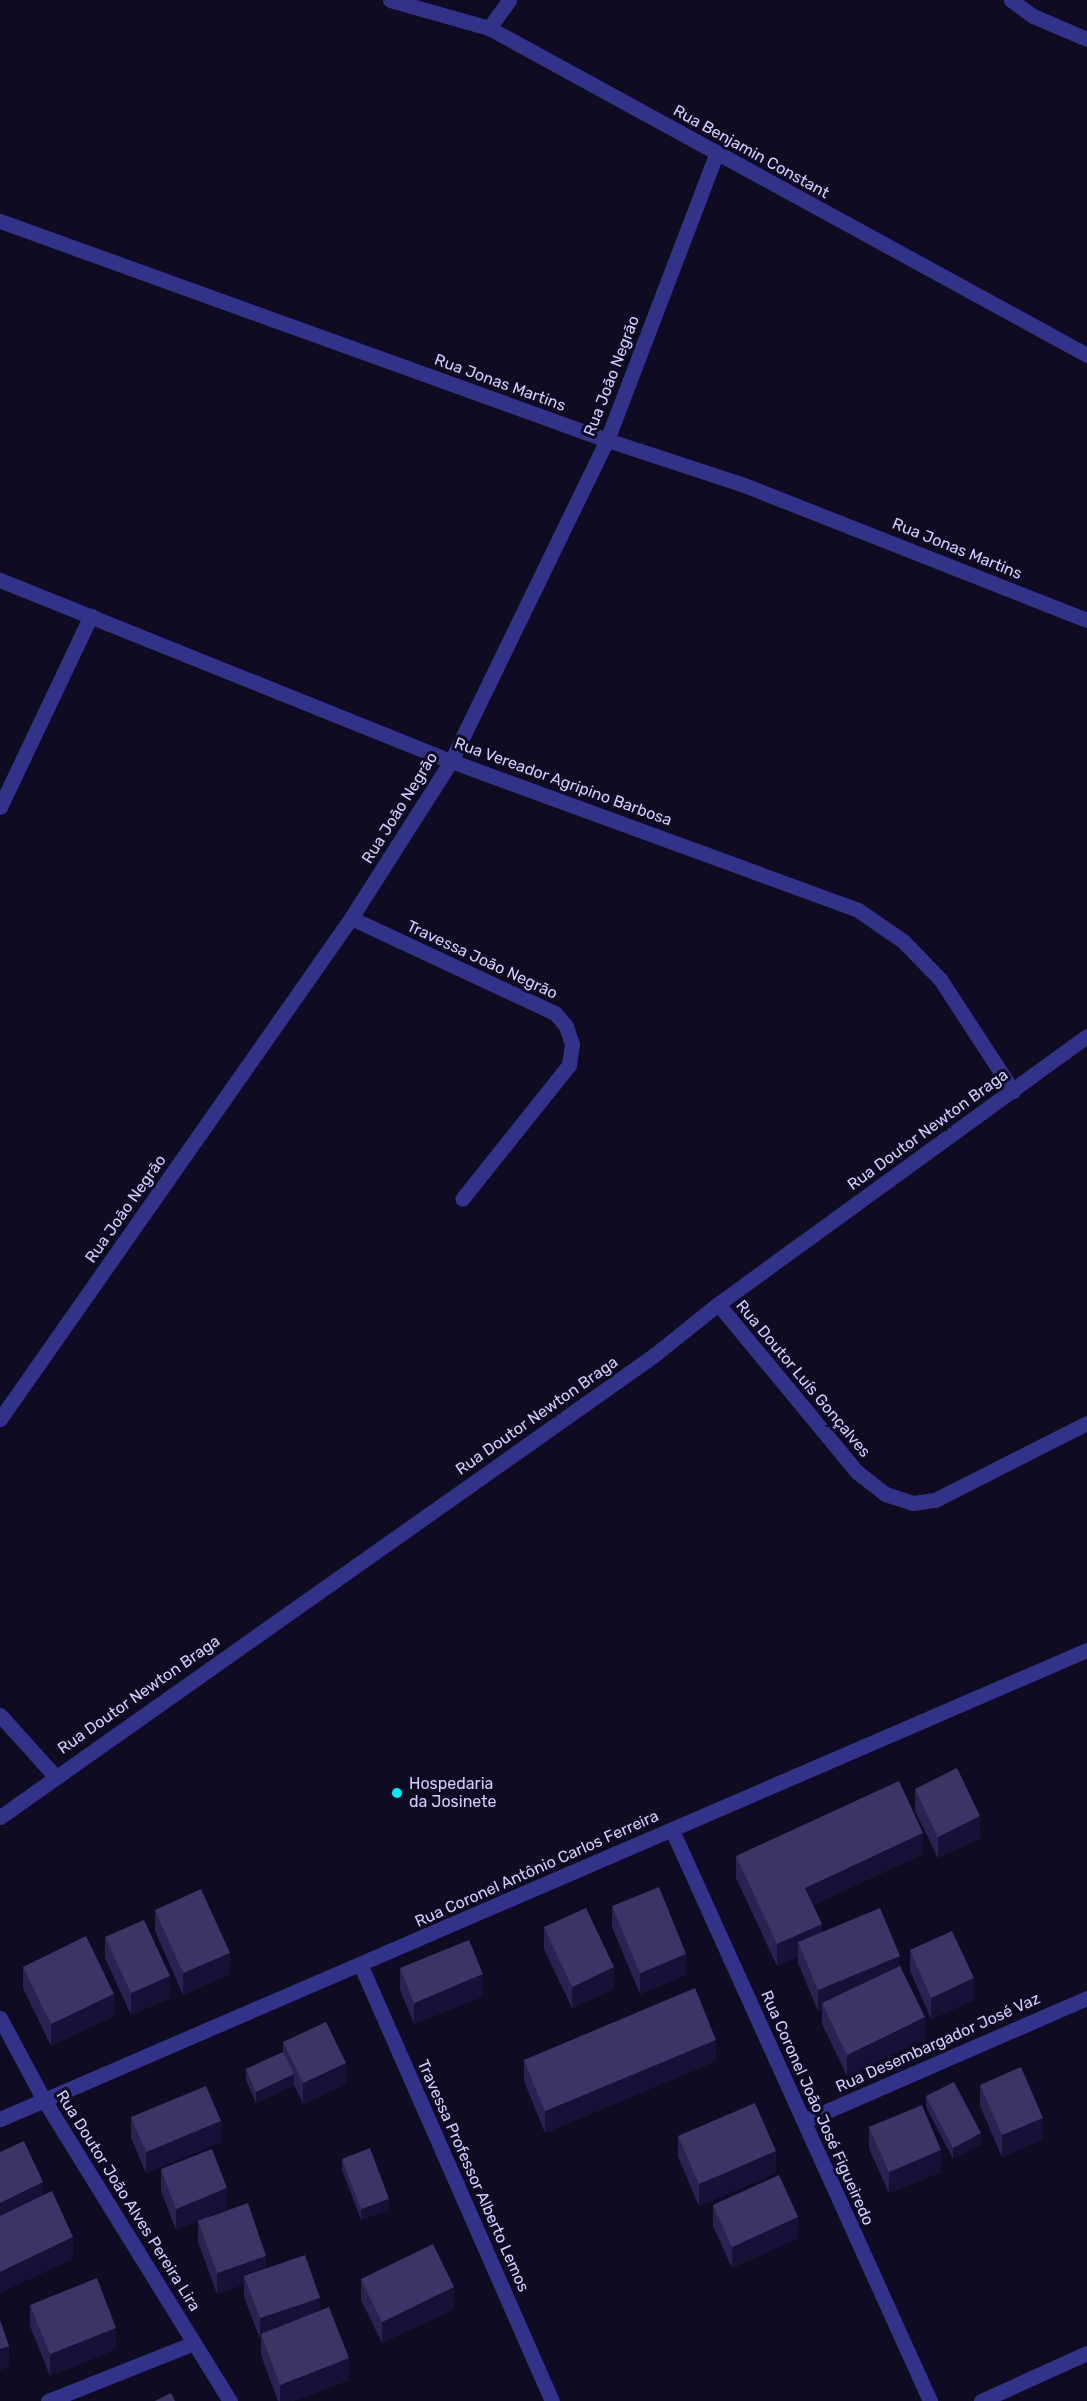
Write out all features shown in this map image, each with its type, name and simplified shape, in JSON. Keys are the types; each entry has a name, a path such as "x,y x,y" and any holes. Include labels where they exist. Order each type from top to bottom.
{"street":[{"name":"Rua Benjamin Constant","path":"390,0 489,28 1087,355"},
{"path":"489,28 509,0"},
{"path":"1011,0 1033,16 1087,39"},
{"name":"Rua João Negrão","path":"0,1419 351,918 451,761 607,440 716,153"},
{"name":"Rua Jonas Martins","path":"0,221 607,440 744,485 1087,620"},
{"name":"Rua Vereador Agripino Barbosa","path":"0,580 451,761 858,910 903,941 940,979 1013,1091"},
{"path":"0,807 91,615"},
{"name":"Travessa João Negrão","path":"351,918 555,1013 566,1026 572,1045 569,1065 462,1199"},
{"name":"Rua Doutor Newton Braga","path":"0,1817 653,1356 718,1304 1087,1036"},
{"name":"Rua Doutor Luís Gonçalves","path":"718,1304 857,1472 885,1494 913,1503 935,1500 1087,1423"},
{"name":"Rua Coronel Antônio Carlos Ferreira","path":"0,2119 361,1966 1087,1650"},
{"path":"0,1715 55,1776"},
{"name":"Rua Coronel João José Figueiredo","path":"672,1830 930,2401"},
{"name":"Travessa Professor Alberto Lemos","path":"361,1966 552,2401"},
{"name":"Rua Desembargador José Vaz","path":"804,2121 1087,1998"},
{"name":"Rua Doutor João Alves Pereira Lira","path":"0,2018 44,2100 230,2401"},
{"path":"48,2401 194,2343"},
{"path":"981,2401 1087,2353"}],"building":[{"path":"957,1768 980,1816 938,1837 915,1789"},
{"path":"899,1781 923,1833 805,1888 822,1924 777,1944 736,1856"},
{"path":"659,1887 686,1954 640,1973 612,1906"},
{"path":"201,1889 230,1953 183,1973 155,1910"},
{"path":"586,1908 614,1967 572,1987 544,1927"},
{"path":"880,1908 900,1956 818,1990 798,1942"},
{"path":"144,1920 170,1976 131,1993 105,1937"},
{"path":"952,1931 974,1978 931,1998 910,1950"},
{"path":"86,1936 114,1994 51,2024 23,1967"},
{"path":"469,1940 483,1974 414,2003 400,1968"},
{"path":"900,1966 925,2017 847,2055 822,2003"},
{"path":"695,1988 716,2040 545,2111 524,2060"},
{"path":"326,2022 346,2063 303,2083 283,2042"},
{"path":"283,2052 294,2074 256,2092 246,2069"},
{"path":"1021,2067 1043,2118 1002,2135 980,2085"},
{"path":"954,2082 981,2133 953,2148 926,2096"},
{"path":"206,2086 221,2121 146,2152 131,2117"},
{"path":"755,2103 776,2151 699,2184 678,2136"},
{"path":"922,2105 941,2150 889,2172 869,2127"},
{"path":"24,2141 43,2182 0,2203 0,2152"},
{"path":"370,2148 389,2199 361,2209 342,2159"},
{"path":"212,2149 227,2188 176,2209 161,2169"},
{"path":"779,2175 798,2217 732,2247 713,2205"},
{"path":"52,2191 73,2237 0,2272 0,2216"},
{"path":"248,2203 266,2256 217,2273 198,2221"},
{"path":"433,2244 454,2287 382,2322 361,2279"},
{"path":"305,2255 320,2298 260,2318 244,2276"},
{"path":"97,2278 116,2328 50,2354 30,2305"},
{"path":"329,2307 349,2358 280,2385 261,2334"},
{"path":"0,2320 9,2346 0,2349"},
{"path":"171,2393 175,2401 155,2401"}],"place":[{"name":"Hospedaria da Josinete","path":"397,1793"}]}
